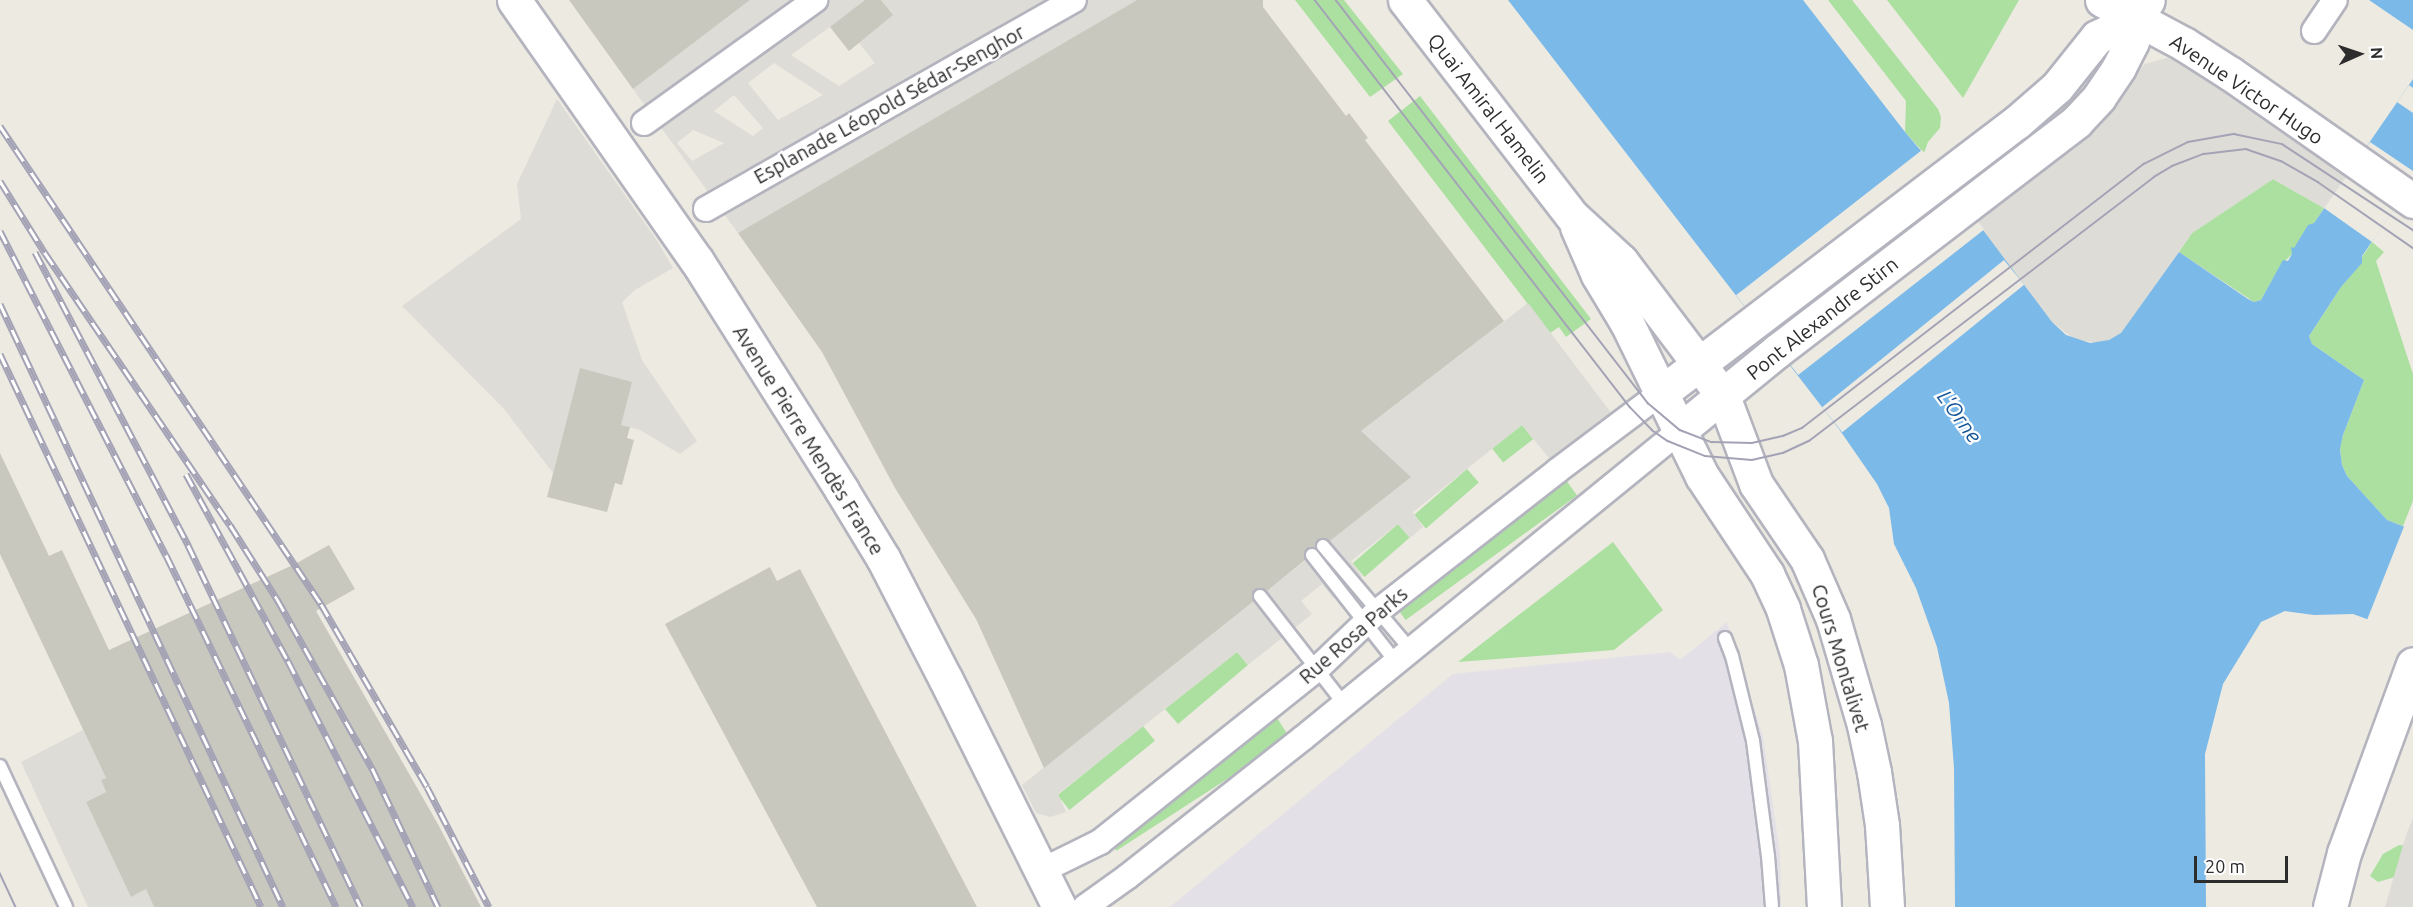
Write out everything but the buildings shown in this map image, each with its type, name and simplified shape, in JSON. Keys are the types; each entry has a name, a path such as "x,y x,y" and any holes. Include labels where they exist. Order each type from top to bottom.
{"main road":[{"name":"Avenue Pierre Mendès France","path":"514,0 697,261 842,489 888,569 1059,907"},
{"name":"Quai Amiral Hamelin","path":"1405,0 1573,217 1621,261 1723,396"},
{"name":"Avenue Victor Hugo","path":"2102,0 2142,9 2184,44 2409,198"},
{"name":"Pont Alexandre Stirn","path":"1661,393 1944,178 2045,98 2097,37 2142,9"},
{"name":"Pont Alexandre Stirn","path":"1680,430 1778,350 2084,114 2099,97 2133,41 2142,9"},
{"name":"Quai Amiral Hamelin","path":"1573,217 1598,275 1627,323 1680,430"},
{"name":"Cours Montalivet","path":"1723,396 1756,484 1807,559 1833,619 1864,725 1874,772 1882,825 1887,907"},
{"name":"Cours Montalivet","path":"1680,430 1702,476 1777,591 1794,640 1807,692 1815,741 1824,907"},
{"path":"2330,907 2344,853 2413,664"}],"street":[{"path":"644,123 815,0"},
{"name":"Esplanade Léopold Sédar-Senghor","path":"706,209 1074,0"},
{"path":"2314,32 2335,0"},
{"name":"Rue Rosa Parks","path":"1041,871 1100,842 1317,669 1371,616 1661,393"},
{"path":"1085,907 1127,877 1344,704 1680,430"}],"lane":[{"path":"1323,546 1371,616 1403,656"},
{"path":"1312,555 1371,616 1403,656"},
{"path":"1260,596 1344,704"},
{"path":"1725,638 1732,656 1753,741 1768,856 1772,907"},
{"path":"0,766 66,907"}],"shaded area":[{"path":"750,0 1137,0 738,233 633,89","holes":["830,27 849,51 859,43 875,63 839,86 791,55","774,63 823,95 778,120 748,83","734,95 763,128 753,136 714,111","693,130 724,143 692,161 677,143"]},
{"path":"2166,58 2180,60 2348,173 2324,208 2273,179 2192,233 2121,333 2098,343 2074,339 2052,322 1975,220 2103,120 2131,78 2145,64"},
{"path":"557,99 656,239 673,268 635,290 622,302 642,360 697,441 680,454 640,430 569,411 553,473 504,409 402,306 521,219 517,184"},
{"path":"1528,303 1612,414 1607,421 1553,463 1522,425 1413,512 1423,527 1410,538 1398,524 1351,561 1362,576 1333,598 1322,584 1301,601 1312,614 1248,665 1237,652 1058,794 1066,812 1050,817 1036,813 1022,785 1393,491 1344,444"},
{"path":"1727,622 1763,737 1780,854 1781,907 1170,907 1453,674 1670,652 1680,660"},
{"path":"83,730 106,778 101,780 106,792 86,802 131,896 146,889 154,907 88,907 21,762"},
{"path":"2413,818 2413,907 2385,907 2406,835"}],"green space":[{"path":"1295,0 1344,0 1403,74 1370,97"},
{"path":"1828,0 1852,0 1938,109 1941,117 1940,128 1928,142 1924,153 1905,132 1906,101"},
{"path":"1887,0 2019,0 1963,98"},
{"path":"1420,96 1591,319 1566,337 1559,327 1550,333 1388,121"},
{"path":"2273,179 2324,208 2314,223 2308,226 2292,254 2280,266 2261,300 2254,302 2179,252 2192,233"},
{"path":"2372,242 2384,252 2376,261 2413,374 2413,501 2403,526 2387,520 2347,476 2342,465 2340,448 2343,435 2364,380 2312,344 2309,336 2341,287 2361,263 2362,257"},
{"path":"1522,425 1533,439 1503,463 1492,448"},
{"path":"1467,469 1479,483 1426,529 1414,515"},
{"path":"1563,476 1577,495 1406,620 1391,601"},
{"path":"1398,524 1410,538 1365,577 1353,563"},
{"path":"1613,542 1663,610 1614,650 1458,662"},
{"path":"1237,652 1248,665 1178,724 1165,709"},
{"path":"1277,718 1290,738 1116,851 1103,831"},
{"path":"1143,726 1155,741 1069,810 1058,795"},
{"path":"2399,845 2409,846 2402,875 2378,882 2370,876 2383,854"}],"water":[{"name":"L'Orne","path":"1508,0 1803,0 1905,132 1944,178 2052,322 2066,335 2090,343 2109,340 2121,333 2179,252 2248,299 2254,302 2261,300 2283,260 2288,261 2292,254 2291,247 2294,248 2308,225 2314,223 2413,79 2413,182 2362,256 2362,263 2341,287 2309,336 2312,344 2364,380 2343,435 2340,449 2342,465 2347,476 2387,520 2413,530 2413,636 2353,614 2314,615 2285,611 2261,622 2223,684 2205,754 2206,907 1955,907 1954,768 1949,703 1937,647 1916,588 1894,544 1889,508 1877,484 1839,429"},
{"path":"2369,0 2413,0 2413,30 2388,13"}],"pier":[{"path":"2409,85 2413,88 2413,113 2397,102"},
{"path":"2370,142 2413,171 2413,182 2372,242 2324,208"},
{"path":"1922,150 1984,230 1798,375 1736,295"},
{"path":"2004,260 2024,285 1842,432 1822,407"},
{"path":"2405,524 2413,527 2413,638 2367,620"}],"tram line":[{"path":"1315,0 1630,407 1652,430 1668,441 1705,456 1752,460 1783,453 1809,441 2154,177 2172,166 2204,154 2246,149 2281,161 2318,182 2413,248"},
{"path":"1336,0 1648,403 1680,430 1712,442 1752,443 1783,436 1802,428 2144,164 2188,142 2234,134 2282,144 2413,230"},
{"path":"0,873 16,907"}],"railway":[{"path":"0,126 321,604 427,787 489,907"},
{"path":"0,181 45,253 230,525 277,599 372,768 438,907"},
{"path":"0,231 166,555 336,907"},
{"path":"35,252 188,545 361,907"},
{"path":"0,304 283,907"},
{"path":"0,354 261,907"},
{"path":"186,474 288,661 413,907"}]}
